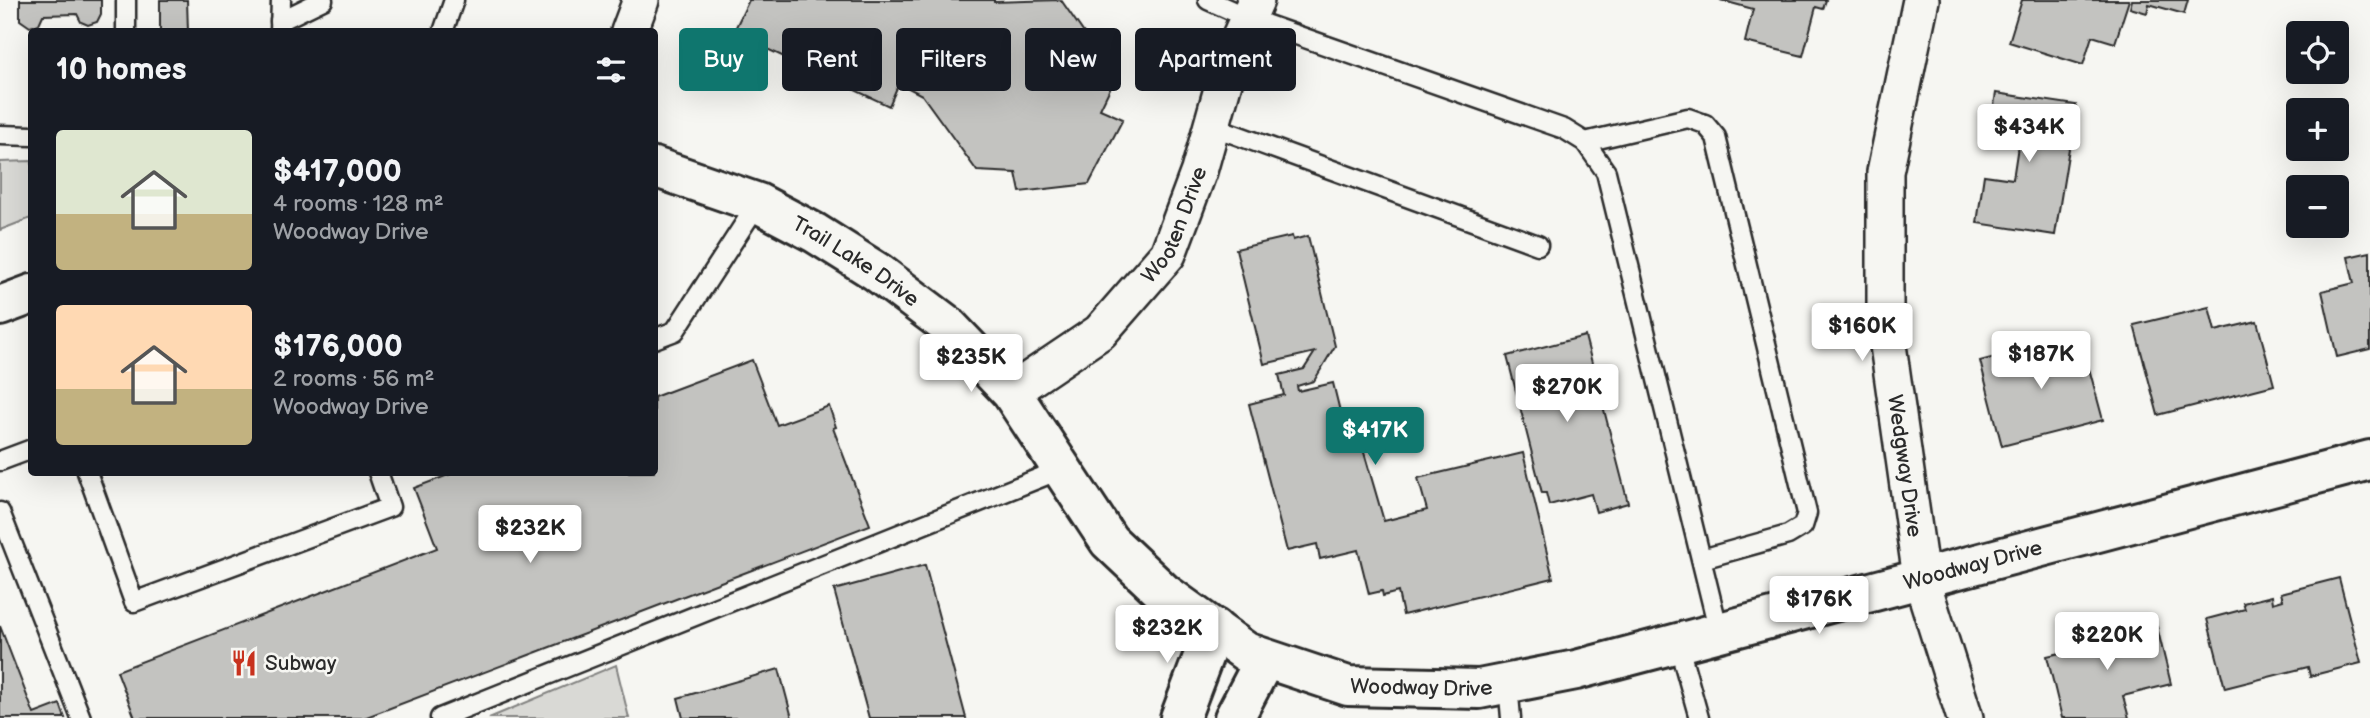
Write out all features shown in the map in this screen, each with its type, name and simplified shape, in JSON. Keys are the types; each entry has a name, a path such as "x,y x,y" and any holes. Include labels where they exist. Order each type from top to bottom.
{"street":[{"path":"630,28 641,0"},
{"name":"Wedgway Drive","path":"1921,0 1885,172 1885,324 1921,579 1965,718"},
{"name":"Wooten Drive","path":"1011,392 1100,332 1168,254 1199,171 1231,57 1252,9"},
{"name":"Trail Lake Drive","path":"658,168 758,203 877,272 946,324 1011,392 1109,541 1164,593 1255,655"},
{"name":"Woodway Drive","path":"1255,655 1348,686 1479,690 1509,701 1678,643 2370,460"},
{"path":"1180,718 1214,628"},
{"path":"1234,718 1255,655"}],"lane":[{"path":"126,0 126,28"},
{"path":"280,27 281,0"},
{"path":"280,27 323,0"},
{"path":"444,28 454,0"},
{"path":"1208,0 1252,9 1564,129 1585,142 1606,172 1719,632"},
{"path":"1585,142 1688,118 1705,124 1716,137 1807,513 1803,526 1788,535 1702,559"},
{"path":"1212,125 1538,245"},
{"path":"0,135 28,136"},
{"path":"658,337 675,331 758,203"},
{"path":"0,461 28,450"},
{"path":"440,718 1062,468"},
{"path":"89,476 134,602 390,507 379,476"},
{"path":"0,512 81,718"},
{"path":"1678,643 1699,718"}],"shaded area":[{"path":"28,161 28,219 0,230 0,162"},
{"path":"616,665 629,718 489,718"}],"building":[{"path":"20,0 101,0 101,14 97,22 88,25 81,22 77,14 43,15 39,24 30,27 20,20"},
{"path":"160,0 187,0 188,28 160,28"},
{"path":"749,0 1061,0 1080,28 1025,28 1025,91 1109,91 1100,109 1123,119 1089,184 1020,192 1016,173 977,171 922,95 914,91 1011,91 1011,28 896,28 896,90 889,106 857,91 882,91 882,28 782,28 782,56 768,49 768,28 735,28"},
{"path":"1720,0 1826,0 1823,9 1816,7 1803,56 1745,42 1753,9"},
{"path":"2022,0 2129,0 2115,43 2092,36 2083,65 2009,42"},
{"path":"2132,0 2188,0 2184,14 2149,4 2147,13 2130,8"},
{"path":"1996,93 2076,105 2055,235 1977,223 1984,175 2013,179 2018,146 1988,141"},
{"path":"1292,236 1293,240 1308,236 1335,346 1314,381 1297,386 1298,391 1333,383 1350,452 1363,449 1384,521 1427,510 1418,478 1523,453 1553,578 1403,615 1398,592 1383,596 1382,591 1369,594 1358,550 1320,559 1317,544 1287,551 1249,404 1284,395 1279,375 1304,369 1315,352 1264,364 1236,249"},
{"path":"2370,252 2370,349 2337,357 2322,291 2354,283 2348,257"},
{"path":"2209,307 2215,331 2257,321 2274,385 2158,415 2134,325"},
{"path":"2080,335 2103,420 2002,446 1980,361"},
{"path":"1585,336 1628,503 1596,512 1591,494 1549,505 1546,493 1542,493 1507,356"},
{"path":"752,360 777,425 829,406 836,427 833,428 870,525 364,718 135,718 117,671 437,548 414,488 446,476 658,476 658,395"},
{"path":"925,565 966,718 869,718 834,590"},
{"path":"2339,578 2361,663 2310,676 2308,667 2225,688 2207,619 2245,609 2243,603 2272,596 2273,603 2283,600 2281,593"},
{"path":"0,626 34,714 60,704 65,718 0,718"},
{"path":"2129,626 2131,634 2157,627 2171,684 2123,696 2129,718 2062,718 2047,656 2069,651 2066,643"},
{"path":"779,669 792,718 683,718 678,698"}],"place":[{"name":"Subway","path":"244,663"}]}
